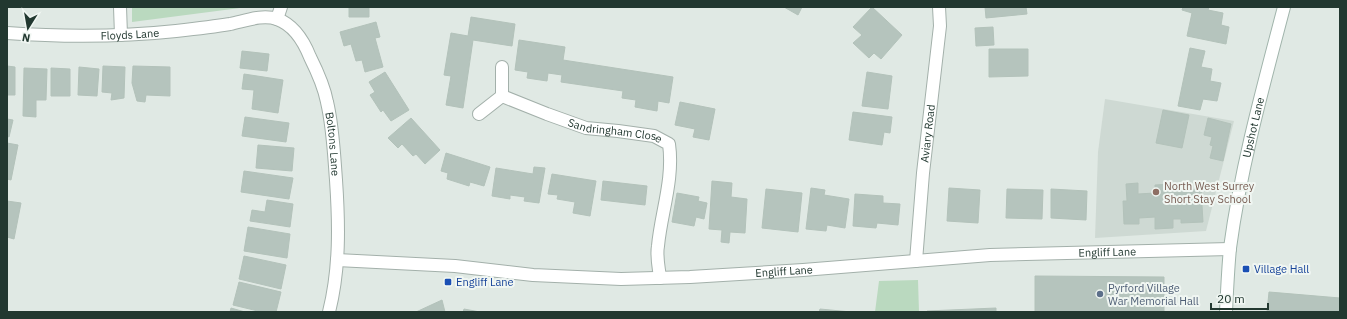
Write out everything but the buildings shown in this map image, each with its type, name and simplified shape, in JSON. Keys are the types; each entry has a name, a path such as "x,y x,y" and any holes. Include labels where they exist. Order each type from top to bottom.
{"street":[{"path":"120,7 121,35"},
{"path":"277,19 281,7"},
{"name":"Aviary Road","path":"916,261 922,173 940,26 939,7"},
{"name":"Upshot Lane","path":"1226,312 1230,249 1242,173 1259,99 1284,7"},
{"name":"Floyds Lane","path":"7,33 43,35 121,35 176,31 229,24 265,17 277,19"},
{"name":"Boltons Lane","path":"277,19 295,31 305,46 317,72 327,101 332,133 338,234 337,260 329,312"},
{"path":"479,114 502,96 502,67"},
{"name":"Sandringham Close","path":"502,96 586,128 654,136 669,144 671,156 668,186 657,248 660,278"},
{"name":"Engliff Lane","path":"337,260 455,266 533,275 621,279 803,270 990,255 1230,249"}],"shaded area":[{"name":"North West Surrey Short Stay School","path":"1105,99 1234,121 1206,231 1095,238 1098,152"}],"green space":[{"path":"132,7 240,7 240,8 132,22"},
{"path":"918,280 919,312 875,312 879,281"}],"place":[{"name":"North West Surrey Short Stay School","path":"1156,192"},
{"name":"Village Hall","path":"1246,269"},
{"name":"Engliff Lane","path":"448,282"},
{"name":"Pyrford Village War Memorial Hall","path":"1100,294"}]}
